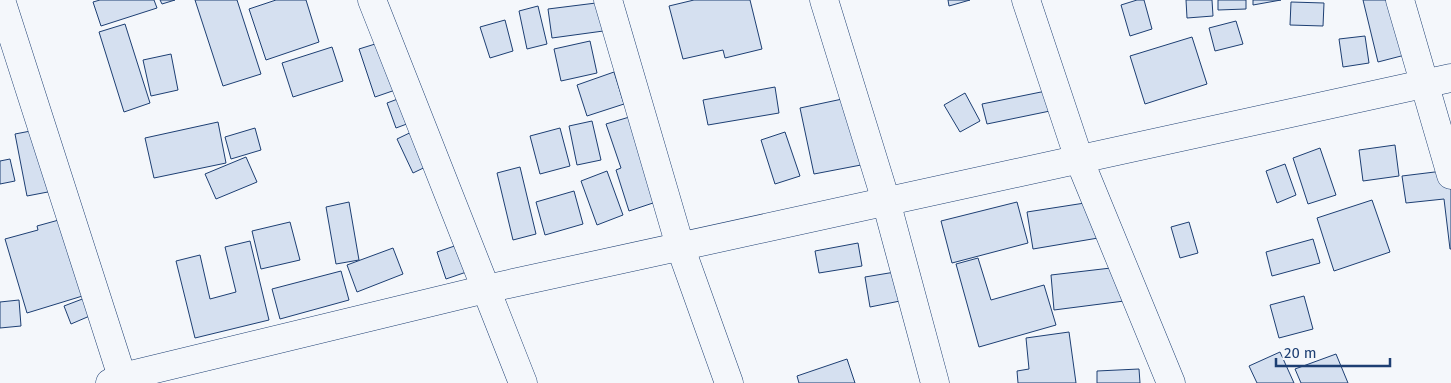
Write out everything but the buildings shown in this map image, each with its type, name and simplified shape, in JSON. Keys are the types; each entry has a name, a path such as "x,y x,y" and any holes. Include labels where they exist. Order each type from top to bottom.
{"street":[{"path":"2,0 119,381 486,289 1451,78"},
{"path":"372,0 523,383"},
{"path":"608,0 680,246 729,383"},
{"path":"824,0 886,201 935,383"},
{"path":"1026,0 1079,159 1171,383"},
{"path":"1400,0 1451,175"}]}
